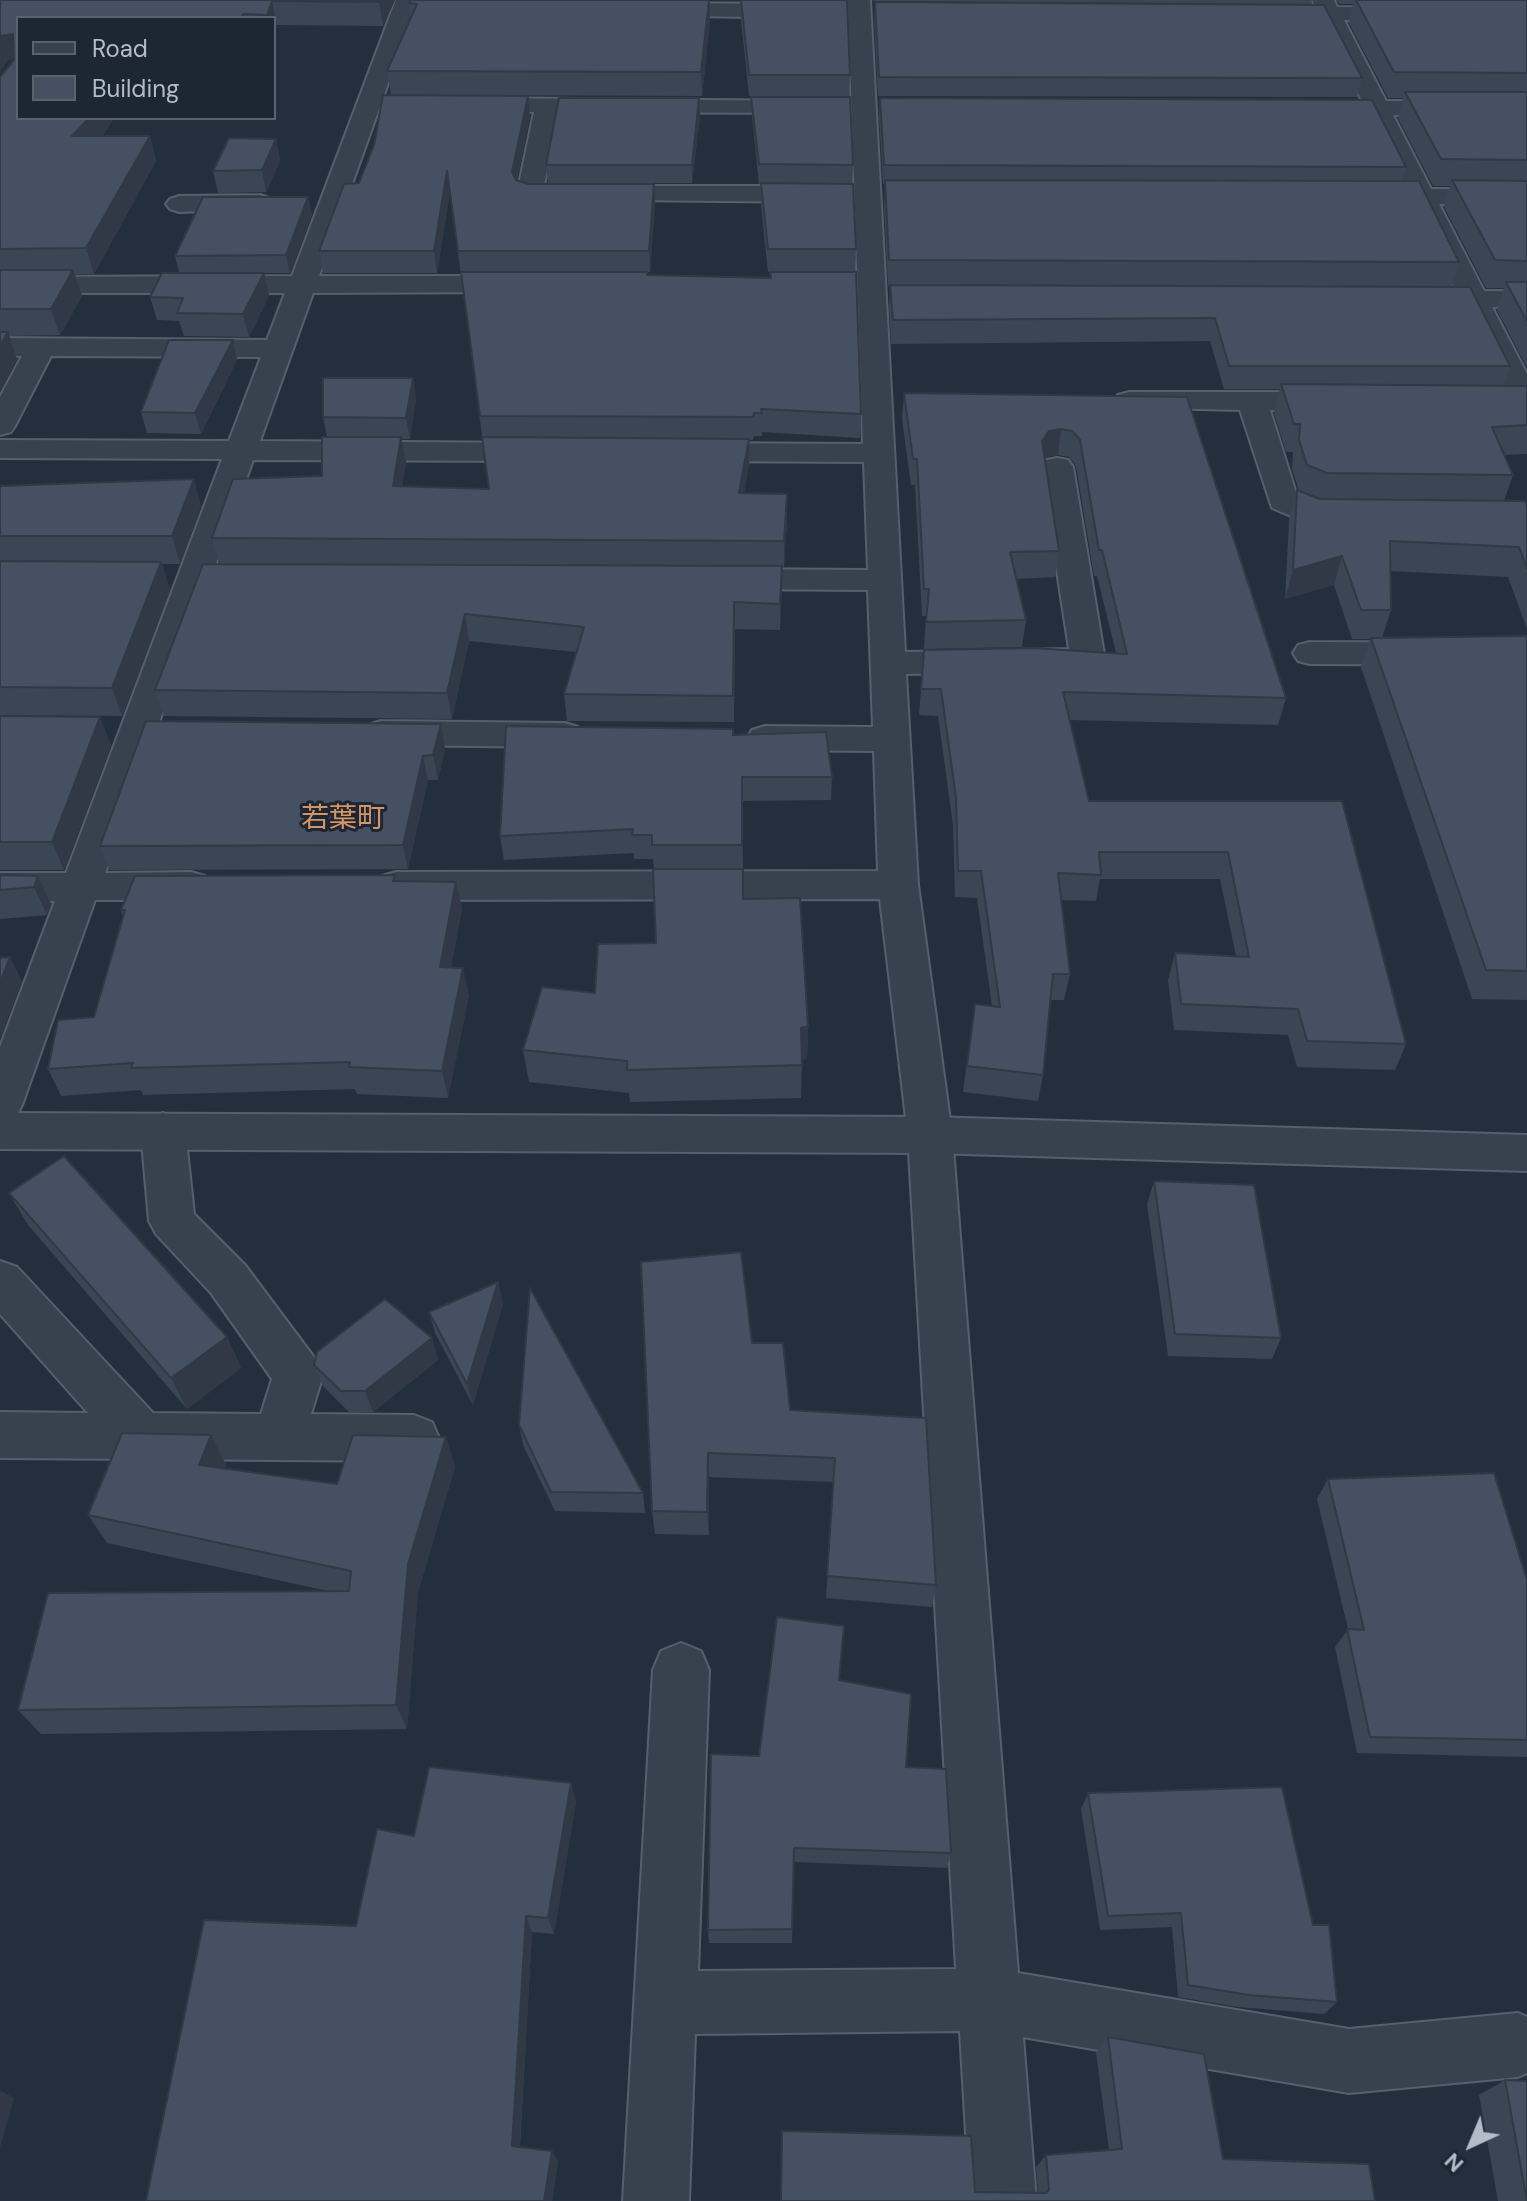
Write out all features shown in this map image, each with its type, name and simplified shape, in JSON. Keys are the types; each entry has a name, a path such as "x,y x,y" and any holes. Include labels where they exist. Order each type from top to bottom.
{"street":[{"path":"0,1105 303,284 307,203 384,105 410,5"},
{"path":"1326,7 1527,403 1496,402"},
{"path":"1251,13 1326,7 1527,15"},
{"path":"624,10 853,9 856,106 884,195 872,290 892,400 879,453 898,885 930,1135 1003,2201"},
{"path":"443,105 856,106"},
{"path":"547,106 530,194 884,195"},
{"path":"1300,108 1527,108"},
{"path":"1343,196 1527,197"},
{"path":"179,204 307,203"},
{"path":"0,285 555,284"},
{"path":"1395,298 1527,299"},
{"path":"0,347 278,349"},
{"path":"0,426 41,347"},
{"path":"1096,401 1359,402"},
{"path":"1252,401 1283,501 1312,515 1373,516"},
{"path":"0,449 576,452"},
{"path":"656,452 879,453"},
{"path":"888,663 1088,660 1057,467"},
{"path":"696,579 884,580"},
{"path":"1310,653 1527,654"},
{"path":"342,732 593,735"},
{"path":"734,737 891,739"},
{"path":"364,886 898,885"},
{"path":"0,887 222,886"},
{"path":"0,1131 930,1135 1527,1153"},
{"path":"163,1131 172,1221 228,1279 298,1375 279,1437"},
{"path":"0,1281 141,1436"},
{"path":"0,1435 438,1439"},
{"path":"656,2201 681,1670"},
{"path":"666,2003 991,2000 1349,2061 1518,2045"}],"building":[{"path":"0,0 380,0 272,1 267,15 16,16 16,120 87,120 72,136 150,136 86,248 0,249 0,77 14,60 13,34 0,36"},
{"path":"410,0 709,0 701,72 387,71 417,4 409,3"},
{"path":"741,0 847,0 850,75 749,75"},
{"path":"1356,0 1527,0 1527,73 1394,72"},
{"path":"875,2 1324,5 1362,78 879,77"},
{"path":"1405,92 1527,92 1527,160 1441,159"},
{"path":"383,95 528,96 512,172 516,180 528,184 654,184 649,251 458,251 447,171 434,251 319,251 344,184 359,183 374,145"},
{"path":"751,97 850,97 853,165 759,164"},
{"path":"559,98 699,98 692,165 546,165"},
{"path":"880,98 1372,100 1406,167 884,165"},
{"path":"229,138 276,139 262,170 213,171"},
{"path":"885,180 1419,181 1459,262 889,260"},
{"path":"1452,180 1527,181 1527,261 1495,260"},
{"path":"761,183 853,184 856,249 768,249"},
{"path":"203,197 308,197 286,255 175,256"},
{"path":"0,270 73,270 51,309 0,309"},
{"path":"461,272 647,272 647,275 771,278 770,272 856,272 861,414 761,409 762,413 754,413 753,417 480,416"},
{"path":"162,273 264,273 243,314 177,313 183,298 150,297"},
{"path":"1506,282 1527,282 1527,321"},
{"path":"890,285 1470,287 1510,366 1229,366 1215,318 893,320"},
{"path":"0,332 8,332 0,346"},
{"path":"169,340 233,340 195,413 141,412"},
{"path":"323,378 413,378 406,418 323,417"},
{"path":"1281,384 1527,386 1527,425 1492,427 1513,475 1327,473 1307,465 1299,440 1300,424 1294,424"},
{"path":"904,393 1187,397 1286,698 1063,692 1089,801 1342,801 1406,1044 1307,1041 1298,1009 1181,1004 1175,953 1249,957 1228,852 1099,852 1101,875 1058,873 1070,974 1053,974 1043,1075 967,1066 975,1004 1000,1007 981,871 958,871 956,798 941,689 921,689 924,650 1033,648 1127,654 1102,550 1099,550 1080,440 1072,431 1061,429 1049,431 1042,441 1059,551 1010,552 1026,620 926,622 929,589 924,589 917,459 913,459"},
{"path":"322,437 401,437 393,486 489,489 482,437 749,439 739,493 787,494 784,541 212,538 233,479 322,476"},
{"path":"194,479 172,536 0,536 0,486"},
{"path":"1297,490 1320,499 1525,501 1527,568 1519,547 1390,541 1391,610 1361,610 1342,556 1293,570"},
{"path":"0,561 161,562 112,688 0,687"},
{"path":"203,564 782,566 780,604 734,602 733,696 564,694 584,627 465,614 447,693 155,690"},
{"path":"1527,636 1527,971 1486,970 1371,638"},
{"path":"0,716 100,717 52,842 0,842"},
{"path":"146,721 441,724 433,755 423,756 403,845 100,846"},
{"path":"506,726 733,729 733,735 826,732 832,777 742,777 742,845 652,845 652,835 632,835 633,829 500,836"},
{"path":"653,869 743,869 743,899 800,898 808,1026 801,1028 802,1065 627,1070 627,1061 523,1050 542,987 595,993 598,944 656,943"},
{"path":"0,875 38,876 34,887 0,890"},
{"path":"395,875 393,881 456,882 440,967 463,968 442,1071 349,1067 350,1062 131,1068 133,1063 48,1069 58,1020 94,1017 125,910 121,910 135,876"},
{"path":"10,957 0,983 0,958"},
{"path":"64,1156 227,1337 171,1378 9,1193"},
{"path":"1154,1181 1254,1185 1281,1338 1175,1334"},
{"path":"741,1252 752,1343 783,1343 790,1410 926,1418 936,1585 827,1576 835,1458 708,1453 707,1512 652,1511 641,1262"},
{"path":"498,1282 467,1384 429,1312"},
{"path":"530,1288 643,1493 551,1492 519,1425"},
{"path":"385,1299 432,1338 365,1391 341,1391 314,1365 317,1352"},
{"path":"122,1433 211,1435 199,1465 337,1484 353,1435 446,1437 408,1564 396,1705 18,1710 48,1593 349,1591 351,1571 88,1515"},
{"path":"1494,1473 1527,1580 1527,1740 1370,1737 1347,1629 1364,1630 1328,1479"},
{"path":"777,1617 844,1626 839,1680 911,1694 906,1767 946,1769 951,1853 794,1848 792,1929 708,1930 711,1754 759,1756"},
{"path":"429,1767 571,1783 548,1918 526,1916 512,2146 552,2151 544,2201 146,2201 204,1920 356,1926 377,1829 414,1836"},
{"path":"1282,1787 1313,1925 1329,1925 1337,2002 1249,1995 1188,1985 1181,1913 1108,1916 1088,1793"},
{"path":"1108,2037 1204,2054 1223,2159 1369,2164 1375,2201 781,2201 782,2131 971,2136 975,2192 1046,2193 1049,2190 1046,2155 1122,2149"},
{"path":"1505,2080 1527,2081 1527,2201"}],"district":[{"name":"若葉町","path":"343,820"}]}
